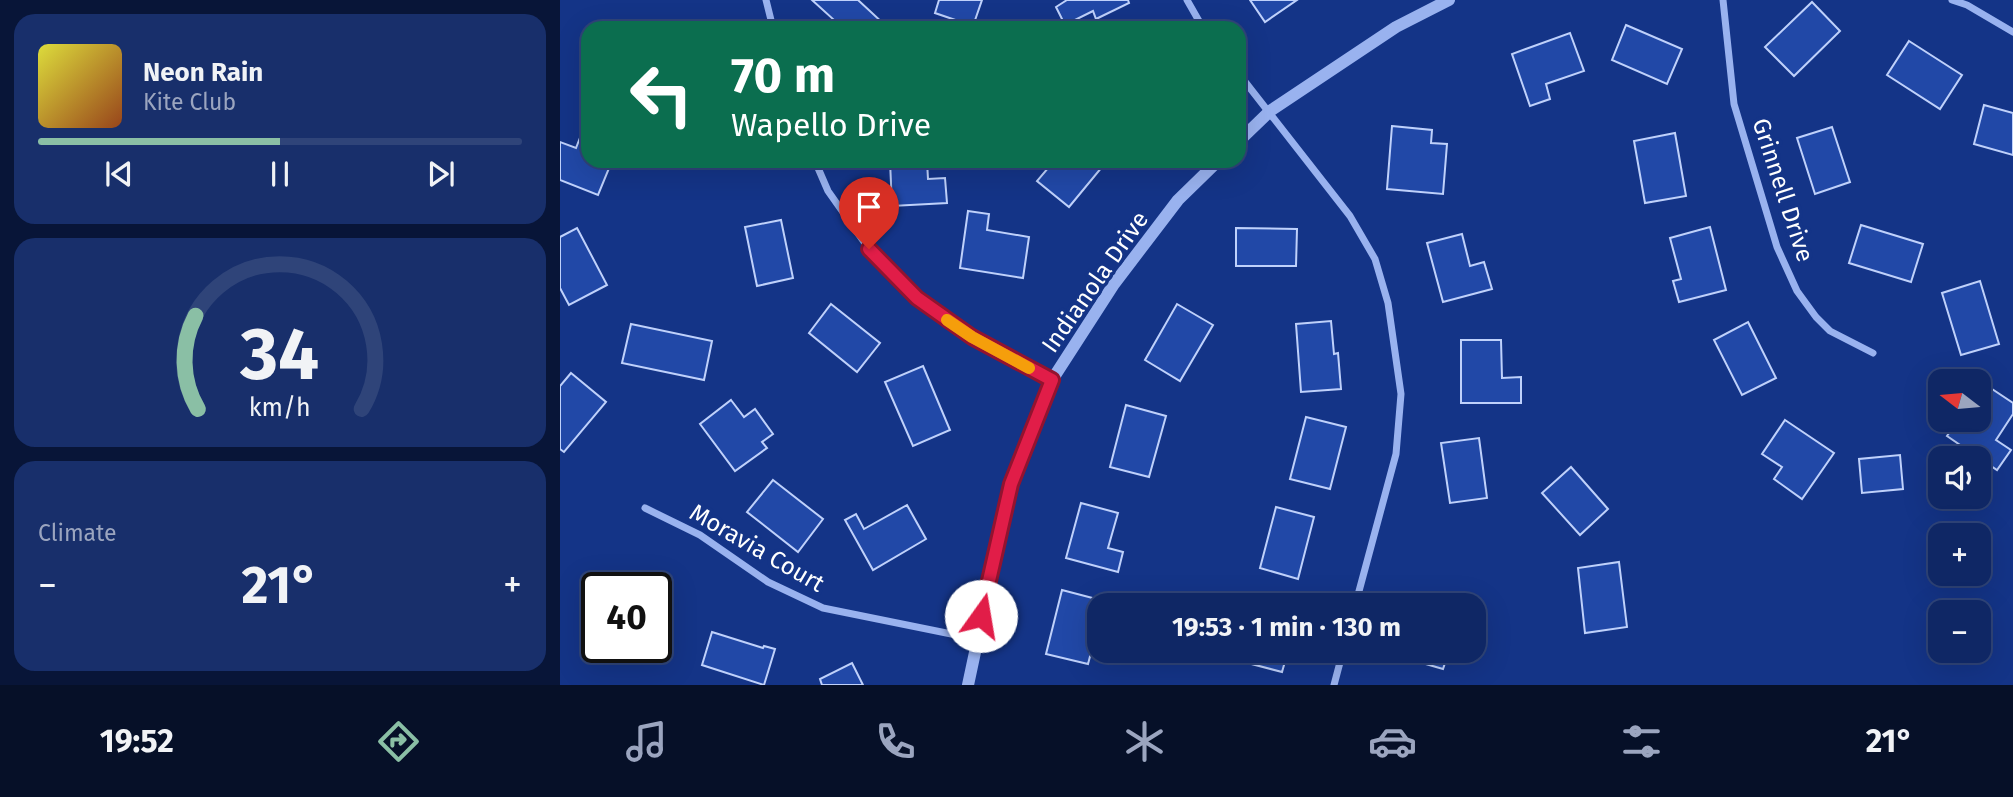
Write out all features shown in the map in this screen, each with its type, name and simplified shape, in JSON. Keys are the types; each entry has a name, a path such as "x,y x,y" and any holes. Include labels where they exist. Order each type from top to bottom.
{"street":[{"path":"766,0 771,21"},
{"path":"1187,0 1199,21"},
{"path":"1246,134 1270,111 1396,27 1449,0"},
{"name":"Grinnell Drive","path":"1723,0 1734,104 1777,247 1797,291 1816,317 1830,331 1873,353"},
{"path":"1952,0 1969,3 2013,32"},
{"path":"1246,82 1350,216 1375,259 1388,303 1401,394 1396,454 1359,593"},
{"path":"818,168 828,191 869,249 917,298 972,337 1052,380"},
{"name":"Indianola Drive","path":"968,685 1011,484 1052,380 1114,284 1178,200 1211,168"},
{"name":"Moravia Court","path":"645,509 700,535 768,582 823,608 976,639"},
{"path":"1334,685 1340,663"}],"building":[{"path":"812,0 858,0 881,21 831,21 833,19"},
{"path":"939,0 982,0 975,21 958,21 935,13"},
{"path":"1067,0 1128,0 1129,3 1096,19 1093,11 1073,21 1063,21 1056,7"},
{"path":"1250,0 1297,0 1265,22"},
{"path":"1812,2 1840,31 1794,76 1765,47"},
{"path":"1626,25 1682,49 1667,84 1612,60"},
{"path":"1570,33 1584,71 1546,84 1550,99 1530,106 1512,54"},
{"path":"1909,41 1962,75 1940,109 1887,75"},
{"path":"1984,105 2013,113 2013,155 1974,144"},
{"path":"1392,126 1432,130 1431,143 1447,144 1443,194 1387,189"},
{"path":"1832,127 1850,182 1815,194 1797,138"},
{"path":"1675,133 1686,196 1645,203 1634,141"},
{"path":"581,135 581,168 609,168 598,195 560,180 560,142 576,148"},
{"path":"890,168 927,168 928,179 945,178 947,203 892,206"},
{"path":"1048,168 1101,168 1069,207 1037,181"},
{"path":"968,211 989,214 987,230 1029,237 1023,278 960,268"},
{"path":"781,220 793,278 757,286 745,227"},
{"path":"1861,225 1923,244 1911,282 1849,263"},
{"path":"1710,227 1726,290 1679,302 1673,281 1681,279 1670,238"},
{"path":"577,228 607,285 569,305 560,288 560,237"},
{"path":"1236,228 1297,229 1296,266 1236,266"},
{"path":"1462,234 1470,266 1484,262 1492,289 1443,302 1427,243"},
{"path":"1980,281 1999,344 1961,355 1942,293"},
{"path":"831,304 880,343 857,372 809,333"},
{"path":"1177,304 1213,325 1180,381 1145,360"},
{"path":"1331,321 1334,354 1338,353 1341,389 1301,392 1296,324"},
{"path":"1748,322 1776,378 1742,395 1714,340"},
{"path":"631,324 712,341 704,380 622,363"},
{"path":"1461,340 1501,340 1502,378 1521,377 1521,403 1461,403"},
{"path":"923,366 950,430 913,446 885,382"},
{"path":"571,373 606,402 564,452 560,449 560,386"},
{"path":"1992,389 2013,403 2013,414 1996,440 2011,450 1997,470 1991,466 1991,446 1962,446 1947,436 1950,432 1992,432"},
{"path":"731,400 744,417 755,409 773,434 762,442 767,448 735,471 700,424"},
{"path":"1126,405 1166,416 1149,477 1110,467"},
{"path":"1306,417 1346,427 1330,489 1290,479"},
{"path":"1785,420 1834,453 1802,499 1774,479 1782,467 1762,454"},
{"path":"1479,438 1487,498 1450,503 1441,443"},
{"path":"1900,455 1903,489 1862,493 1859,459"},
{"path":"1571,467 1608,509 1580,535 1542,493"},
{"path":"773,480 823,519 798,552 747,512"},
{"path":"1081,503 1118,513 1108,548 1123,552 1118,572 1066,558"},
{"path":"907,505 926,539 873,570 845,520 856,514 864,529"},
{"path":"1276,507 1314,517 1298,579 1260,568"},
{"path":"1619,562 1627,627 1585,633 1578,568"},
{"path":"1062,590 1087,597 1088,664 1046,654"},
{"path":"712,632 763,648 775,649 764,685 702,665"},
{"path":"852,663 863,685 822,685 820,679"},
{"path":"1248,663 1285,663 1282,672"},
{"path":"1422,663 1445,663 1443,669"}],"slow traffic":[{"path":"947,320 1029,368"}],"route":[{"path":"869,249 917,298 972,337 1052,380 1011,484 981,616"}]}
